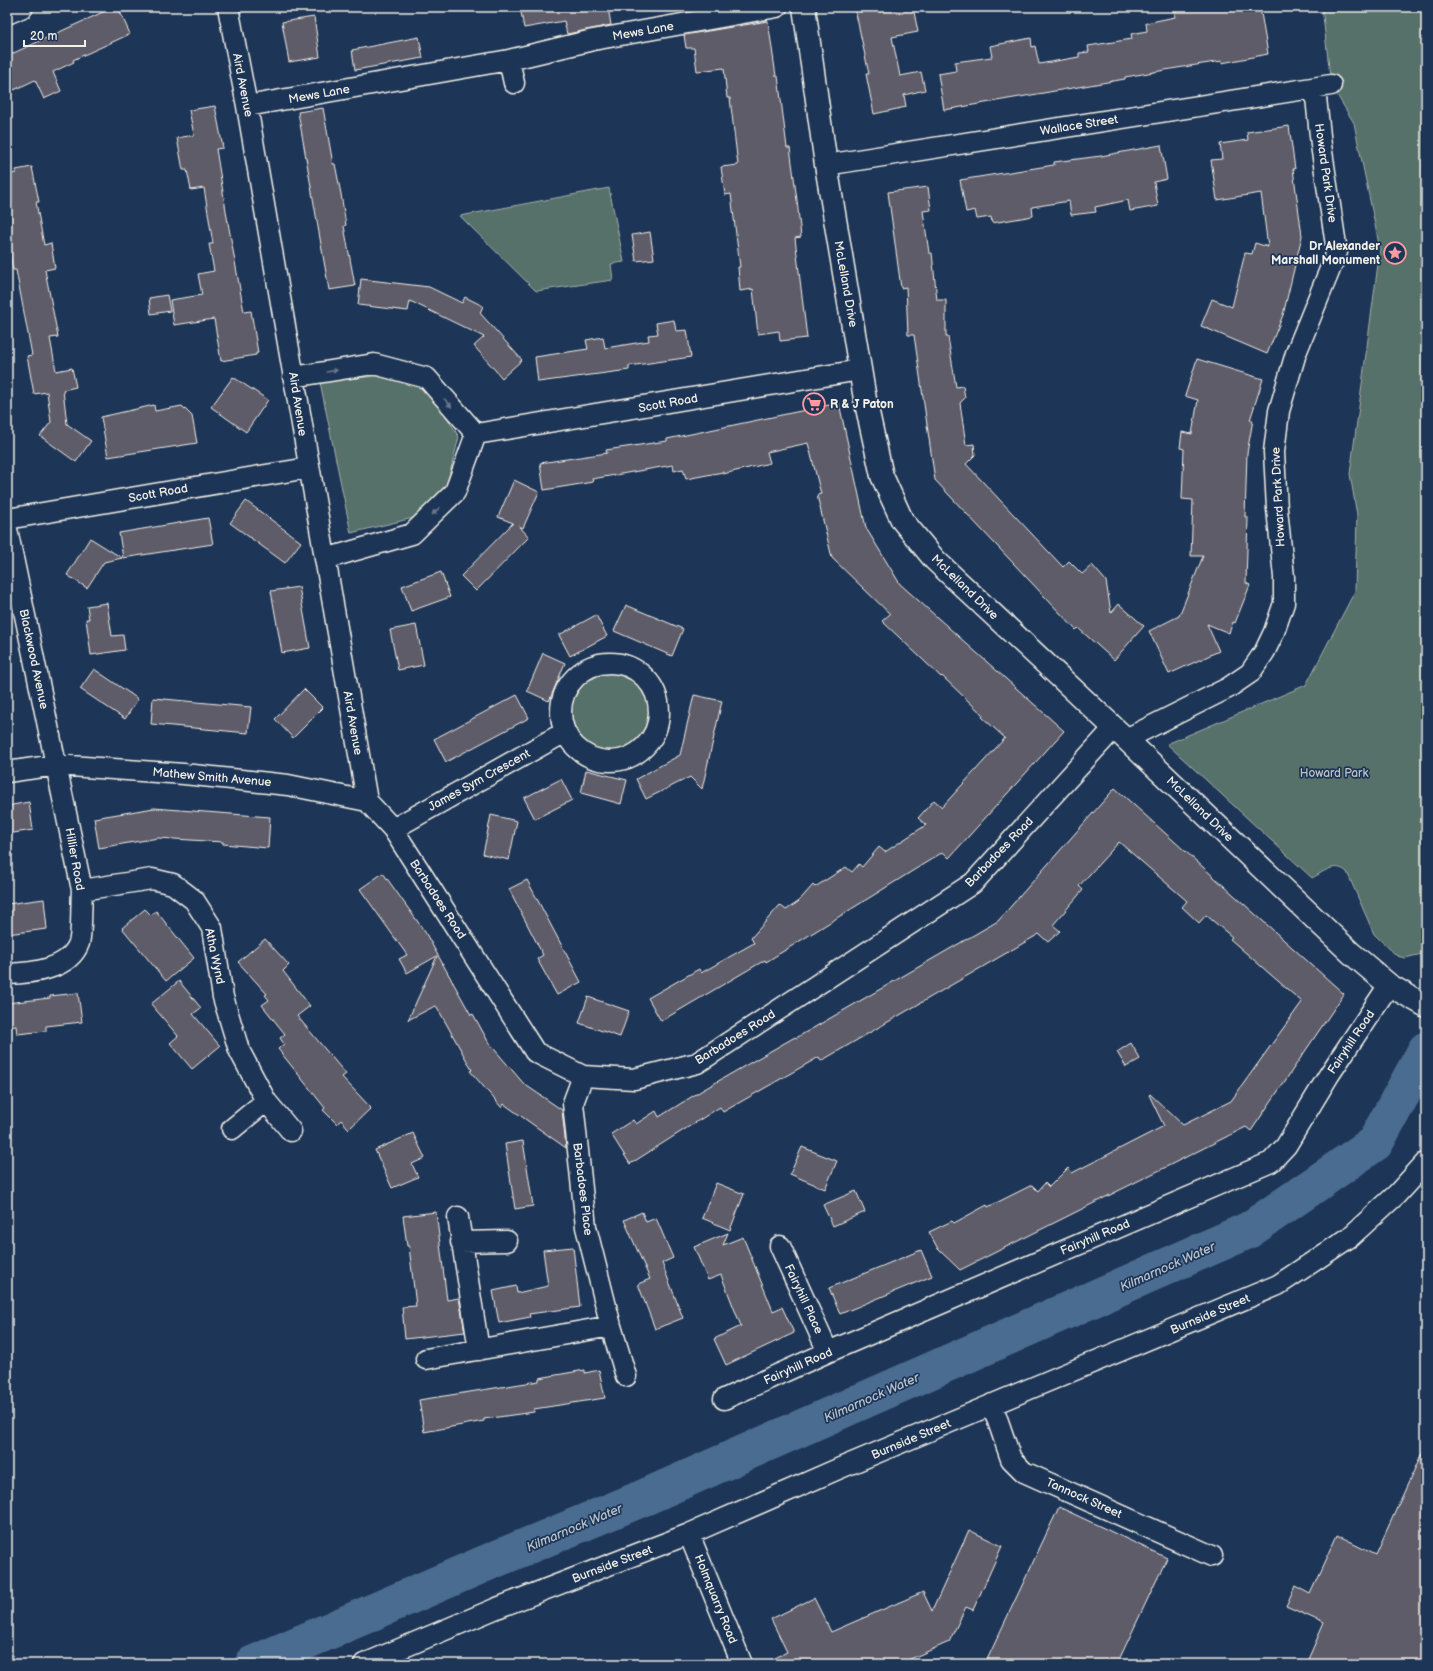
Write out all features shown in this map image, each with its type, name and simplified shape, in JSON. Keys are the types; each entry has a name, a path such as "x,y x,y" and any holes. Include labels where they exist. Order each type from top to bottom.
{"street":[{"path":"7,14 23,7"},
{"name":"Aird Avenue","path":"228,7 247,106 308,468 326,559 367,801"},
{"name":"Mews Lane","path":"247,106 509,60 593,40 777,7"},
{"name":"McLelland Drive","path":"804,7 826,165 860,370 882,476 902,520 935,560 1352,953 1389,985 1422,1004"},
{"path":"509,60 514,83"},
{"name":"Wallace Street","path":"826,165 1323,86"},
{"name":"Howard Park Drive","path":"1120,733 1228,688 1250,673 1265,651 1274,632 1284,603 1284,577 1277,509 1274,452 1279,411 1296,353 1337,252 1321,145 1323,86"},
{"path":"293,377 374,364 427,378 476,434 455,492 412,534 326,559"},
{"name":"Scott Road","path":"476,434 860,370"},
{"name":"Scott Road","path":"7,519 308,468"},
{"name":"Blackwood Avenue","path":"7,529 56,765"},
{"path":"617,663 636,670 652,686 660,711 656,730 646,746 632,756 611,761 594,758 576,747 566,732 561,715 562,701 570,684 583,671 599,664 617,663"},
{"name":"James Sym Crescent","path":"392,829 566,732"},
{"name":"Barbadoes Road","path":"367,801 392,829 535,1052 583,1076 634,1079 697,1063 973,883 1120,733"},
{"name":"Mathew Smith Avenue","path":"7,772 56,765 184,774 288,785 367,801"},
{"name":"Hillier Road","path":"7,974 42,970 59,965 73,953 79,942 82,890 56,765"},
{"name":"Atha Wynd","path":"82,890 152,879 173,884 194,900 212,928 223,997 239,1050 266,1101 291,1131"},
{"name":"Fairyhill Road","path":"724,1399 828,1352 1271,1162 1286,1146 1329,1075 1389,985"},
{"name":"Barbadoes Place","path":"583,1076 573,1103 586,1224 611,1326 626,1376"},
{"path":"232,1129 266,1101"},
{"name":"Burnside Street","path":"364,1664 497,1608 689,1534 992,1404 1278,1285 1350,1237 1397,1194 1426,1162"},
{"path":"458,1217 479,1350"},
{"path":"461,1242 507,1241"},
{"name":"Fairyhill Place","path":"780,1246 828,1352"},
{"path":"426,1359 611,1326"},
{"name":"Tannock Street","path":"992,1404 1011,1459 1024,1472 1212,1556"},
{"name":"Holmquarry Road","path":"689,1534 742,1664"}],"green space":[{"name":"Howard Park","path":"1322,7 1426,7 1426,953 1405,958 1397,956 1374,934 1347,872 1343,869 1334,868 1326,870 1312,878 1167,744 1306,685 1355,591 1357,515 1350,474 1380,249 1354,123 1331,85"},
{"path":"609,188 624,262 611,264 613,280 536,291 460,216"},
{"path":"395,374 433,395 459,437 447,484 413,518 351,533 320,382"},
{"path":"611,671 626,674 639,683 648,696 651,711 648,726 639,739 626,748 611,751 596,748 583,739 574,726 571,711 574,696 583,683 596,674"}],"building":[{"path":"114,7 118,7 130,34 73,60 74,62 53,72 61,91 44,99 35,80 14,90 7,75 7,56"},
{"path":"520,7 608,7 611,25 567,34 564,21 524,28"},
{"path":"866,7 893,7 894,10 913,7 918,32 892,37 900,76 921,72 925,90 904,95 906,107 874,114 866,74 869,74 855,9"},
{"path":"1176,7 1260,7 1268,54 1222,63 1222,61 1177,68 1125,77 1125,79 944,110 938,74 956,71 955,62 992,57 990,46 1031,38 1032,47 1035,46 1039,64 1079,57 1079,53 1089,52 1088,46 1132,39 1131,34 1147,31 1146,23 1175,17 1174,11 1177,11"},
{"path":"314,17 320,57 289,62 282,22"},
{"path":"768,21 776,76 778,76 787,148 790,148 797,200 801,237 795,238 807,338 780,341 779,331 758,334 753,289 740,291 738,267 740,267 731,194 725,195 721,167 738,165 730,98 727,98 724,68 697,71 694,48 686,48 684,35"},
{"path":"419,37 423,58 355,70 352,50"},
{"path":"215,106 223,148 216,149 227,217 244,312 251,311 258,353 256,353 256,355 221,361 214,319 174,325 170,300 202,295 198,274 214,271 209,244 213,244 204,188 191,190 187,170 183,170 177,138 194,135 189,110"},
{"path":"323,108 333,164 335,164 341,194 346,225 344,226 355,286 329,290 298,112"},
{"path":"1289,126 1302,236 1283,315 1267,354 1201,326 1212,299 1232,307 1245,253 1252,254 1255,243 1268,247 1261,193 1217,200 1211,160 1222,159 1220,144 1248,140 1247,132"},
{"path":"1161,145 1167,179 1154,182 1158,206 1130,211 1128,200 1095,207 1096,212 1071,215 1069,201 1032,207 1033,216 992,223 991,217 977,219 975,210 966,212 960,180 1054,165 1054,162 1101,156"},
{"path":"32,167 39,202 36,202 44,245 51,243 55,268 45,270 58,337 50,338 56,371 72,368 76,387 63,390 67,424 91,441 76,462 40,436 51,422 47,392 34,394 27,356 32,355 16,270 13,270 7,239 7,175 16,173 16,170"},
{"path":"928,187 931,210 923,211 929,253 932,253 937,300 946,300 946,337 948,337 956,387 963,386 965,398 960,403 966,445 974,444 975,455 966,464 1063,567 1069,561 1082,574 1092,565 1106,581 1111,613 1119,604 1144,626 1114,660 1078,628 1076,630 935,480 914,335 908,335 906,287 901,288 888,192"},
{"path":"650,232 654,259 636,261 632,235"},
{"path":"361,279 429,287 462,303 465,297 483,306 480,313 522,360 502,378 474,346 484,337 410,301 408,311 358,305"},
{"path":"167,295 170,311 151,314 149,298"},
{"path":"674,320 676,331 687,330 691,357 629,366 629,370 538,382 535,357 588,349 586,340 603,337 605,348 649,341 648,335 658,334 656,323"},
{"path":"1197,359 1263,379 1250,420 1253,420 1247,453 1245,517 1248,517 1246,583 1250,585 1235,623 1233,622 1229,633 1207,624 1219,651 1169,674 1149,631 1179,616 1203,556 1191,556 1193,500 1182,499 1184,449 1180,448 1182,432 1192,434 1198,400 1185,396"},
{"path":"233,377 268,400 246,432 211,407"},
{"path":"839,403 866,528 900,584 1064,731 949,858 943,852 766,962 765,960 661,1021 648,998 699,969 701,973 754,943 751,938 780,905 786,910 798,902 813,885 815,887 846,867 852,872 859,864 862,867 879,847 885,852 926,825 918,818 934,800 942,807 1005,738 942,676 941,677 882,621 890,614 832,558 817,495 821,494 808,443 767,452 770,463 723,474 723,472 686,479 683,469 674,471 673,465 592,479 593,482 544,490 540,463 607,453 606,450 667,441 667,439"},
{"path":"154,405 155,411 182,406 192,416 197,443 108,457 101,417"},
{"path":"514,480 539,492 523,528 519,526 529,537 476,591 461,576 513,523 498,517"},
{"path":"246,501 301,542 285,563 230,523"},
{"path":"208,518 213,544 123,558 119,533"},
{"path":"90,538 122,558 104,562 87,588 67,575"},
{"path":"441,572 450,597 411,611 402,586"},
{"path":"299,587 310,648 282,653 271,591"},
{"path":"107,603 112,636 123,635 125,650 91,655 86,619 89,619 87,606"},
{"path":"626,605 683,629 672,656 614,631"},
{"path":"596,615 607,636 570,656 559,635"},
{"path":"416,625 424,665 398,670 390,630"},
{"path":"543,653 565,663 549,701 527,691"},
{"path":"94,669 138,699 125,719 80,689"},
{"path":"304,689 323,708 293,738 275,719"},
{"path":"517,695 529,718 446,762 434,739"},
{"path":"694,695 722,701 702,789 690,777 646,799 636,779 680,755"},
{"path":"153,698 251,707 248,733 151,724"},
{"path":"586,770 627,780 621,804 581,793"},
{"path":"561,779 572,800 535,819 524,798"},
{"path":"1115,788 1344,994 1251,1131 1246,1127 960,1270 938,1249 929,1232 952,1221 954,1223 987,1205 988,1207 1032,1185 1038,1191 1045,1183 1049,1187 1068,1168 1072,1173 1164,1126 1149,1095 1150,1094 1183,1125 1231,1101 1302,1002 1230,939 1232,937 1206,915 1199,923 1182,907 1187,901 1119,842 1079,886 1083,890 1053,925 1060,931 1048,942 1039,934 821,1061 819,1057 723,1112 720,1107 630,1164 611,1134 633,1120 636,1124 656,1111 659,1117 701,1091 998,921"},
{"path":"29,802 33,830 7,834 7,806"},
{"path":"154,808 270,817 268,848 223,844 223,842 158,838 99,848 94,818"},
{"path":"491,815 517,821 509,860 483,854"},
{"path":"383,873 425,932 471,1015 473,1014 489,1043 524,1084 562,1110 566,1148 504,1104 502,1108 470,1071 472,1070 437,1007 435,1006 408,1020 437,956 407,973 399,959 407,955 360,889"},
{"path":"527,880 581,982 557,995 537,959 543,955 509,889"},
{"path":"44,899 47,929 7,934 7,904"},
{"path":"145,909 151,915 156,911 194,958 166,981 122,928"},
{"path":"265,939 289,965 283,971 310,1006 297,1016 346,1074 342,1077 371,1108 349,1129 341,1120 337,1124 323,1110 325,1108 278,1049 284,1044 280,1038 285,1034 262,1005 269,1000 265,995 267,994 238,962"},
{"path":"179,981 201,1008 193,1014 220,1046 192,1069 170,1043 178,1036 151,1004"},
{"path":"78,993 82,1022 46,1026 46,1031 17,1034 16,1026 7,1027 7,1003"},
{"path":"588,997 629,1011 620,1037 579,1023"},
{"path":"1131,1043 1140,1059 1126,1067 1117,1052"},
{"path":"413,1133 425,1158 412,1164 418,1177 392,1188 375,1150"},
{"path":"523,1141 533,1206 515,1209 505,1144"},
{"path":"802,1147 837,1161 825,1189 790,1174"},
{"path":"716,1183 744,1194 730,1230 702,1218"},
{"path":"856,1191 865,1212 833,1226 823,1205"},
{"path":"436,1212 447,1300 459,1298 465,1332 405,1339 402,1307 416,1306 409,1246 407,1246 403,1216"},
{"path":"642,1212 646,1222 656,1218 673,1258 662,1263 683,1318 655,1329 638,1284 650,1279 624,1220"},
{"path":"728,1233 723,1245 743,1237 773,1311 782,1307 794,1333 726,1365 714,1339 741,1326 721,1275 708,1280 694,1247"},
{"path":"573,1247 580,1307 529,1314 530,1317 499,1323 493,1291 516,1286 517,1293 548,1286 543,1250"},
{"path":"921,1250 932,1276 840,1314 829,1288"},
{"path":"585,1370 585,1373 599,1370 605,1398 534,1409 534,1412 484,1419 484,1421 424,1432 419,1400 539,1381 539,1378"},
{"path":"1426,1444 1426,1664 1306,1664 1324,1623 1286,1606 1295,1586 1310,1594 1337,1535 1376,1554"},
{"path":"1059,1507 1167,1558 1117,1664 985,1664"},
{"path":"969,1530 1002,1546 973,1610 966,1607 949,1642 899,1664 763,1664 787,1652 771,1619 814,1598 831,1632 923,1592 932,1611"}],"waterway":[{"name":"Kilmarnock Water","path":"253,1664 484,1564 643,1498 1249,1230 1375,1143 1426,1050"}],"place":[{"name":"Dr Alexander Marshall Monument","path":"1395,253"},
{"name":"R & J Paton","path":"814,404"}]}
